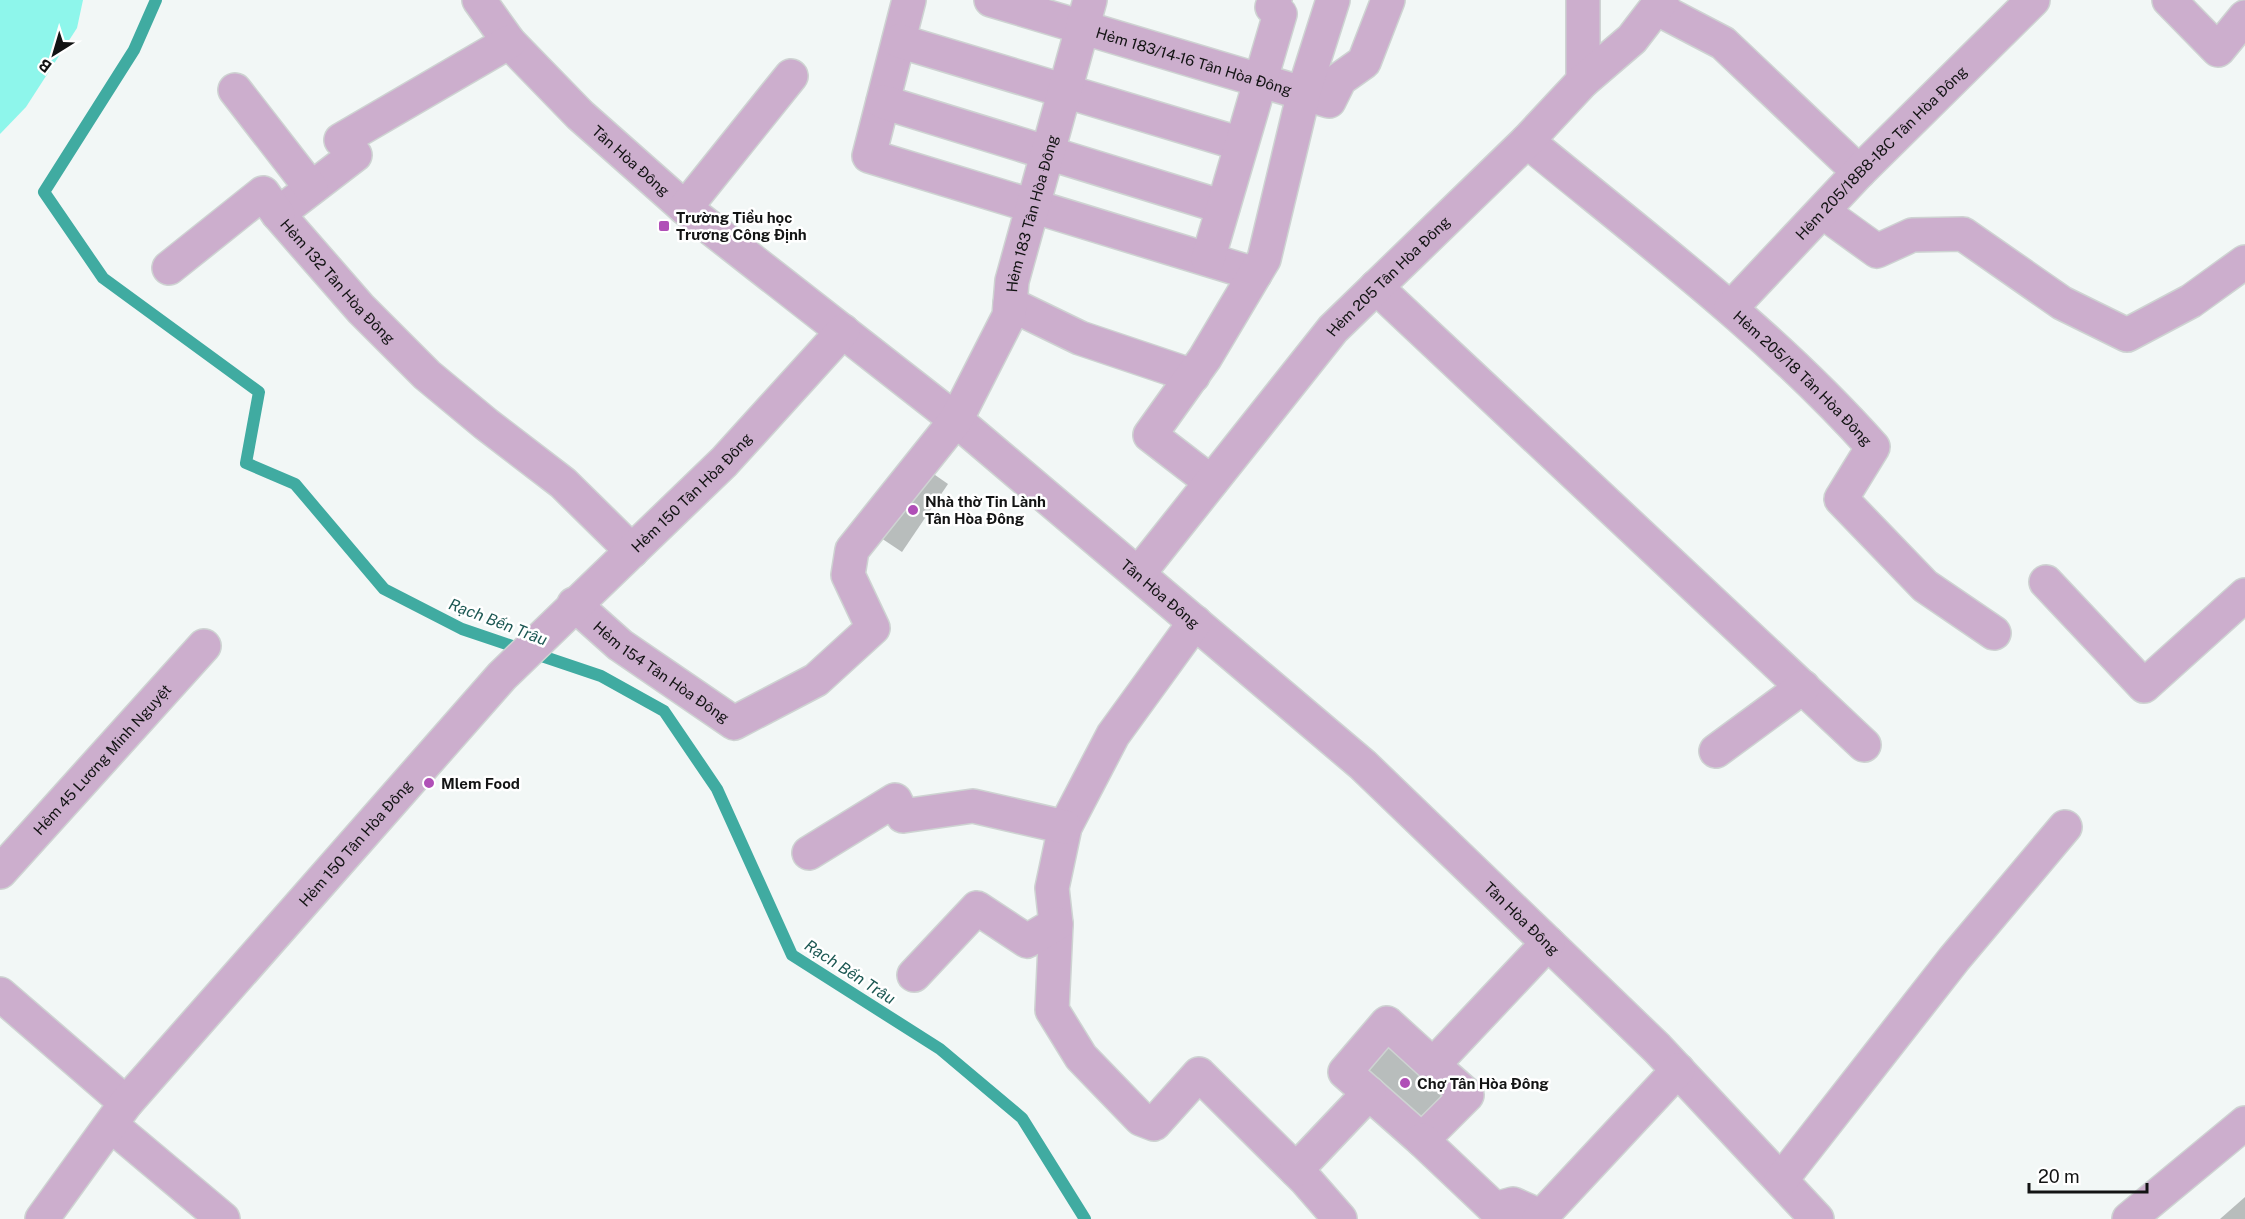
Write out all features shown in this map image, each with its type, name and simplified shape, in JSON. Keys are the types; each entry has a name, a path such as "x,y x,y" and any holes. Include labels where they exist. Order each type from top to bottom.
{"street":[{"name":"Tân Hòa Đông","path":"478,0 509,42 580,115 685,208 956,420 1363,765 1678,1070 1817,1219"},
{"path":"909,0 869,156 1255,274"},
{"name":"Hẻm 183/14-16 Tân Hòa Đông","path":"991,0 1086,14 1260,82 1329,101 1340,79 1364,62 1388,0"},
{"path":"1211,482 1150,435 1193,376 1264,259 1304,95 1333,0"},
{"path":"1583,0 1583,81"},
{"name":"Hẻm 205/18B8-18C Tân Hòa Đông","path":"1731,308 1859,172 2033,0"},
{"path":"2169,0 2218,50 2245,17"},
{"path":"1208,259 1280,14 1265,2"},
{"path":"1659,4 1723,43 1859,172"},
{"name":"Hẻm 205 Tân Hòa Đông","path":"1139,573 1333,329 1527,141 1583,81 1632,39 1659,4"},
{"name":"Hẻm 183 Tân Hòa Đông","path":"956,420 1009,316 1012,281 1086,14"},
{"path":"898,41 1241,144"},
{"name":"Hẻm 132 Tân Hòa Đông","path":"509,42 342,140 355,155 278,214 362,309 427,375 563,483 632,551"},
{"path":"685,208 791,76"},
{"path":"235,90 311,188"},
{"path":"883,102 1223,207"},
{"name":"Hẻm 205/18 Tân Hòa Đông","path":"1527,141 1731,308 1828,397 1873,447 1841,499 1925,586 1994,633"},
{"path":"169,268 263,193 278,214"},
{"path":"1823,212 1877,251 1912,235 1963,234 2062,303 2127,335 2191,301 2245,262"},
{"path":"1376,287 1864,745"},
{"path":"1010,304 1080,338 1193,376"},
{"name":"Hẻm 150 Tân Hòa Đông","path":"42,1219 118,1114 502,676 574,604 724,462 843,331"},
{"name":"Hẻm 154 Tân Hòa Đông","path":"574,604 620,645 734,723 816,680 873,627 848,575 852,550 956,420"},
{"path":"2046,582 2144,686 2245,595"},
{"path":"1195,622 1113,735 1065,826 1052,888 1056,924 1052,1010 1081,1057 1141,1119 1154,1124 1199,1074 1296,1170 1340,1219"},
{"name":"Hẻm 45 Lương Minh Nguyệt","path":"0,872 204,646"},
{"path":"1716,751 1803,687"},
{"path":"809,853 895,800 903,816 973,806 1065,826"},
{"path":"1781,1180 1954,959 2065,827"},
{"path":"914,975 977,908 1027,941 1056,924"},
{"path":"1433,1065 1548,944"},
{"path":"0,994 223,1219"},
{"path":"1422,1140 1467,1095 1387,1023 1345,1072 1495,1209 1513,1204 1539,1218 1678,1070"},
{"path":"1296,1170 1369,1093"},
{"path":"2129,1219 2245,1123"}],"shaded area":[{"path":"0,0 83,0 77,28 26,107 0,134"}],"building":[{"name":"Nhà thờ Tin Lành Tân Hòa Đông","path":"925,468 948,484 902,552 878,536"},
{"name":"Chợ Tân Hòa Đông","path":"1391,1028 1458,1096 1417,1136 1351,1070"},
{"path":"2245,1197 2245,1219 2220,1219"}],"waterway":[{"name":"Rạch Bến Trâu","path":"156,0 134,50 44,192 103,278 259,392 246,463 295,484 384,589 462,629 601,676 664,711 717,789 792,955 940,1049 1022,1118 1085,1219"}],"place":[{"name":"Trường Tiểu học Trương Công Định","path":"664,226"},
{"name":"Nhà thờ Tin Lành Tân Hòa Đông","path":"913,510"},
{"name":"Mlem Food","path":"429,783"},
{"name":"Chợ Tân Hòa Đông","path":"1405,1083"}]}
